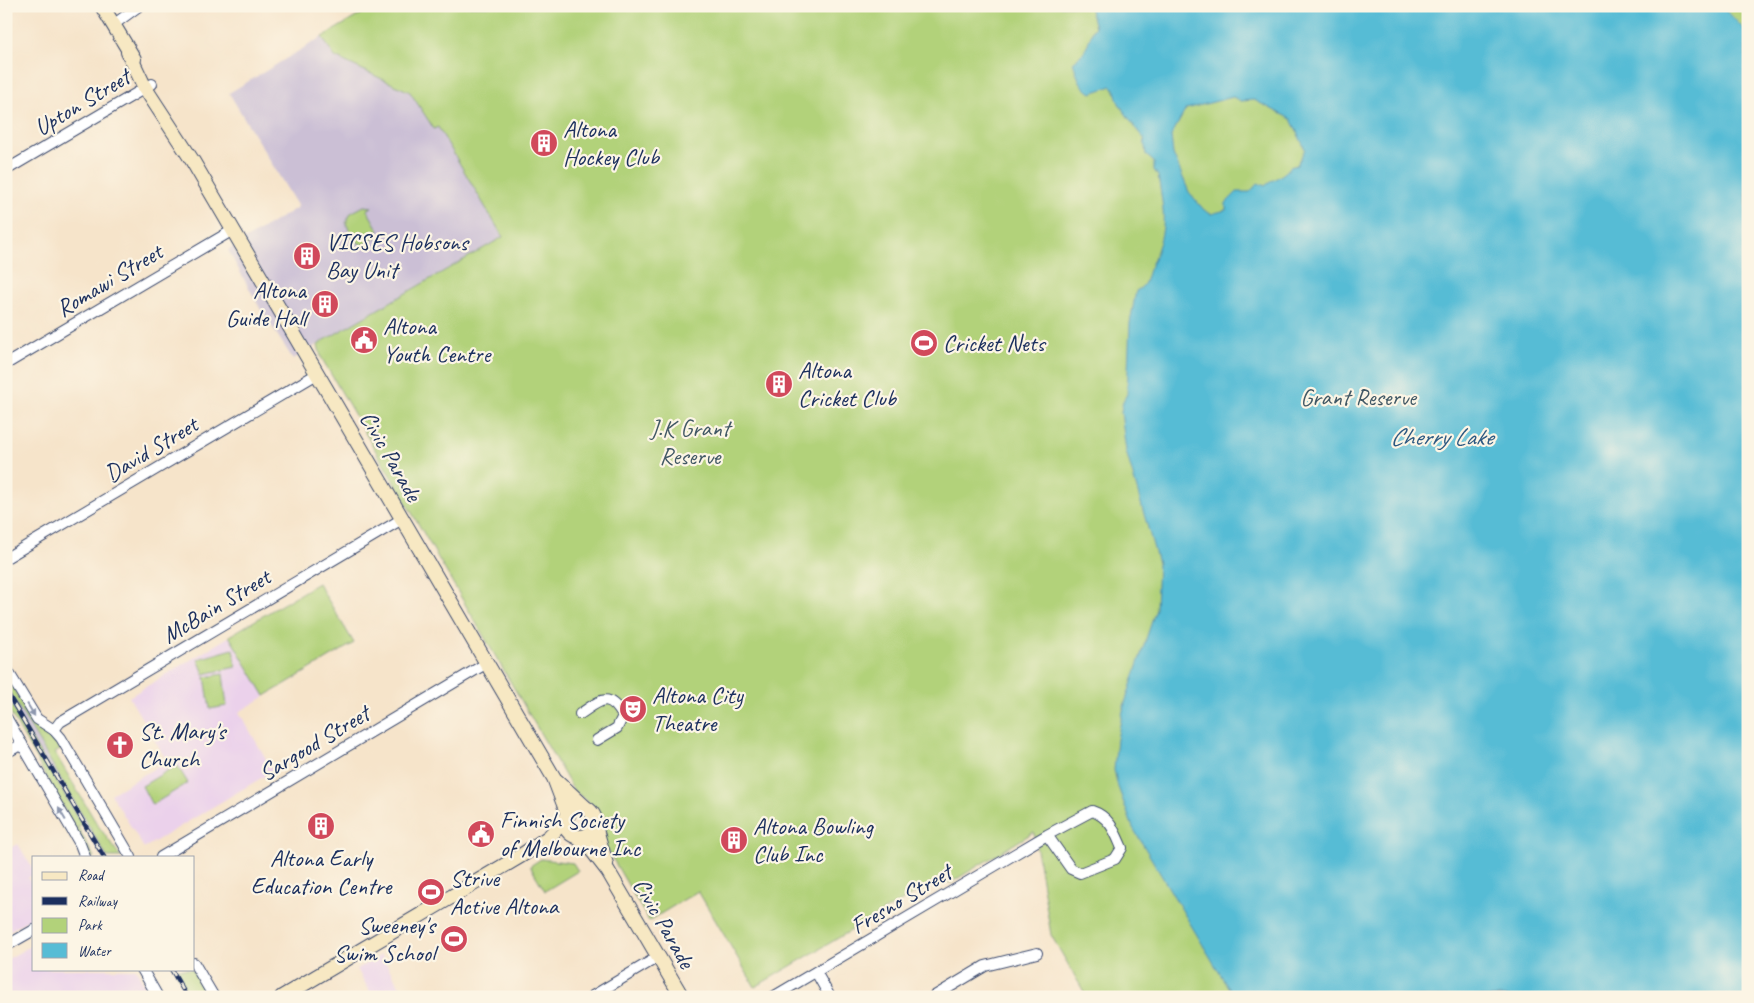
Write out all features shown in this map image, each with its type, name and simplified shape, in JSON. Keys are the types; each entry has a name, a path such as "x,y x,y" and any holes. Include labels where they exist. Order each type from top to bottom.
{"street":[{"name":"Civic Parade","path":"102,6 148,86 176,126 189,156 554,778 567,817"},
{"path":"111,22 136,8"},
{"name":"Upton Street","path":"6,170 148,86"},
{"name":"Romawi Street","path":"6,364 233,230"},
{"name":"David Street","path":"6,558 317,374"},
{"name":"McBain Street","path":"54,730 60,722 402,519"},
{"name":"Sargood Street","path":"163,856 487,663"},
{"path":"6,668 37,720 54,730 61,738 130,856"},
{"path":"580,714 600,701 608,699 615,703 623,716 617,728 596,740"},
{"path":"6,717 80,844 84,856"},
{"path":"6,753 22,744"},
{"name":"Civic Parade","path":"554,778 586,808"},
{"path":"282,997 522,855 548,837 578,808 586,808 592,814 595,826 586,836 575,836 552,841 522,855"},
{"name":"Fresno Street","path":"774,997 1047,835 1092,811 1102,814 1111,824 1122,848 1114,859 1080,873 1071,869 1047,835"},
{"path":"567,817 568,830 575,836"},
{"name":"Civic Parade","path":"595,826 608,871"},
{"name":"Civic Parade","path":"575,836 591,849 608,871 682,997"},
{"path":"6,946 32,931"},
{"path":"933,997 985,966 1037,953"},
{"path":"591,997 658,957"},
{"path":"195,965 214,997"},
{"path":"143,970 158,997"},
{"path":"816,972 830,997"}],"shaded area":[{"path":"322,37 335,57 410,92 434,128 438,126 503,237 293,359 261,310 228,250 298,207 229,93"},
{"path":"318,583 354,643 239,712 273,771 144,848 111,794 167,761 129,697"},
{"path":"6,686 106,856 101,856 6,696"},
{"path":"18,844 32,868 32,875 28,878 32,884 32,917 6,933 6,850"},
{"path":"32,945 32,970 137,970 151,997 6,997 6,960"},
{"path":"381,955 406,997 373,997 357,969"}],"green space":[{"name":"Grant Reserve","path":"375,6 1748,6 1748,997 1087,997 1051,935 1034,832 950,883 941,879 927,886 755,987 698,891 649,921 604,844 603,821 595,807 574,791 321,357 318,345 323,341 503,237 438,127 434,129 410,92 335,57 322,37"},
{"path":"364,206 372,207 367,210 379,231 373,234 375,238 362,245 353,239 346,223 351,213"},
{"path":"318,583 354,643 265,696 229,636"},
{"path":"233,649 236,667 204,674 198,659"},
{"path":"223,674 227,706 210,709 205,677"},
{"path":"6,676 33,722 55,739 62,749 55,753 97,824 120,856 106,856 6,686"},
{"path":"6,696 82,824 78,827 93,856 90,856 6,705"},
{"path":"177,765 188,783 152,805 142,786"},
{"path":"541,859 573,863 578,871 545,891 530,866"},
{"path":"175,970 193,970 209,997 190,997"}],"water":[{"name":"Cherry Lake","path":"1089,6 1717,6 1729,14 1746,31 1748,997 1234,997 1133,828 1114,770 1117,739 1124,706 1156,609 1158,563 1126,451 1121,412 1123,401 1127,394 1130,323 1136,291 1145,282 1155,256 1162,233 1163,214 1158,176 1154,170 1154,162 1146,155 1144,138 1120,105 1114,88 1112,86 1091,93 1084,87 1077,75 1073,62 1086,49 1095,27","holes":["1233,97 1241,101 1254,100 1291,119 1305,149 1297,165 1290,167 1265,186 1258,183 1250,192 1237,192 1226,203 1226,210 1211,214 1204,210 1189,192 1173,154 1171,136 1186,109"]}],"railway":[{"path":"6,691 103,856"},
{"path":"172,970 187,997"}],"place":[{"name":"Altona Hockey Club","path":"544,143"},
{"name":"VICSES Hobsons Bay Unit","path":"307,256"},
{"name":"Altona Guide Hall","path":"325,304"},
{"name":"Altona Youth Centre","path":"364,340"},
{"name":"Cricket Nets","path":"924,343"},
{"name":"Altona Cricket Club","path":"779,384"},
{"name":"Altona City Theatre","path":"633,709"},
{"name":"St. Mary's Church","path":"120,745"},
{"name":"Altona Early Education Centre","path":"321,826"},
{"name":"Finnish Society of Melbourne Inc","path":"481,834"},
{"name":"Altona Bowling Club Inc","path":"734,840"},
{"name":"Strive Active Altona","path":"431,892"},
{"name":"Sweeney's Swim School","path":"454,939"}],"park label":[{"name":"J.K Grant Reserve","path":"690,442"}]}
